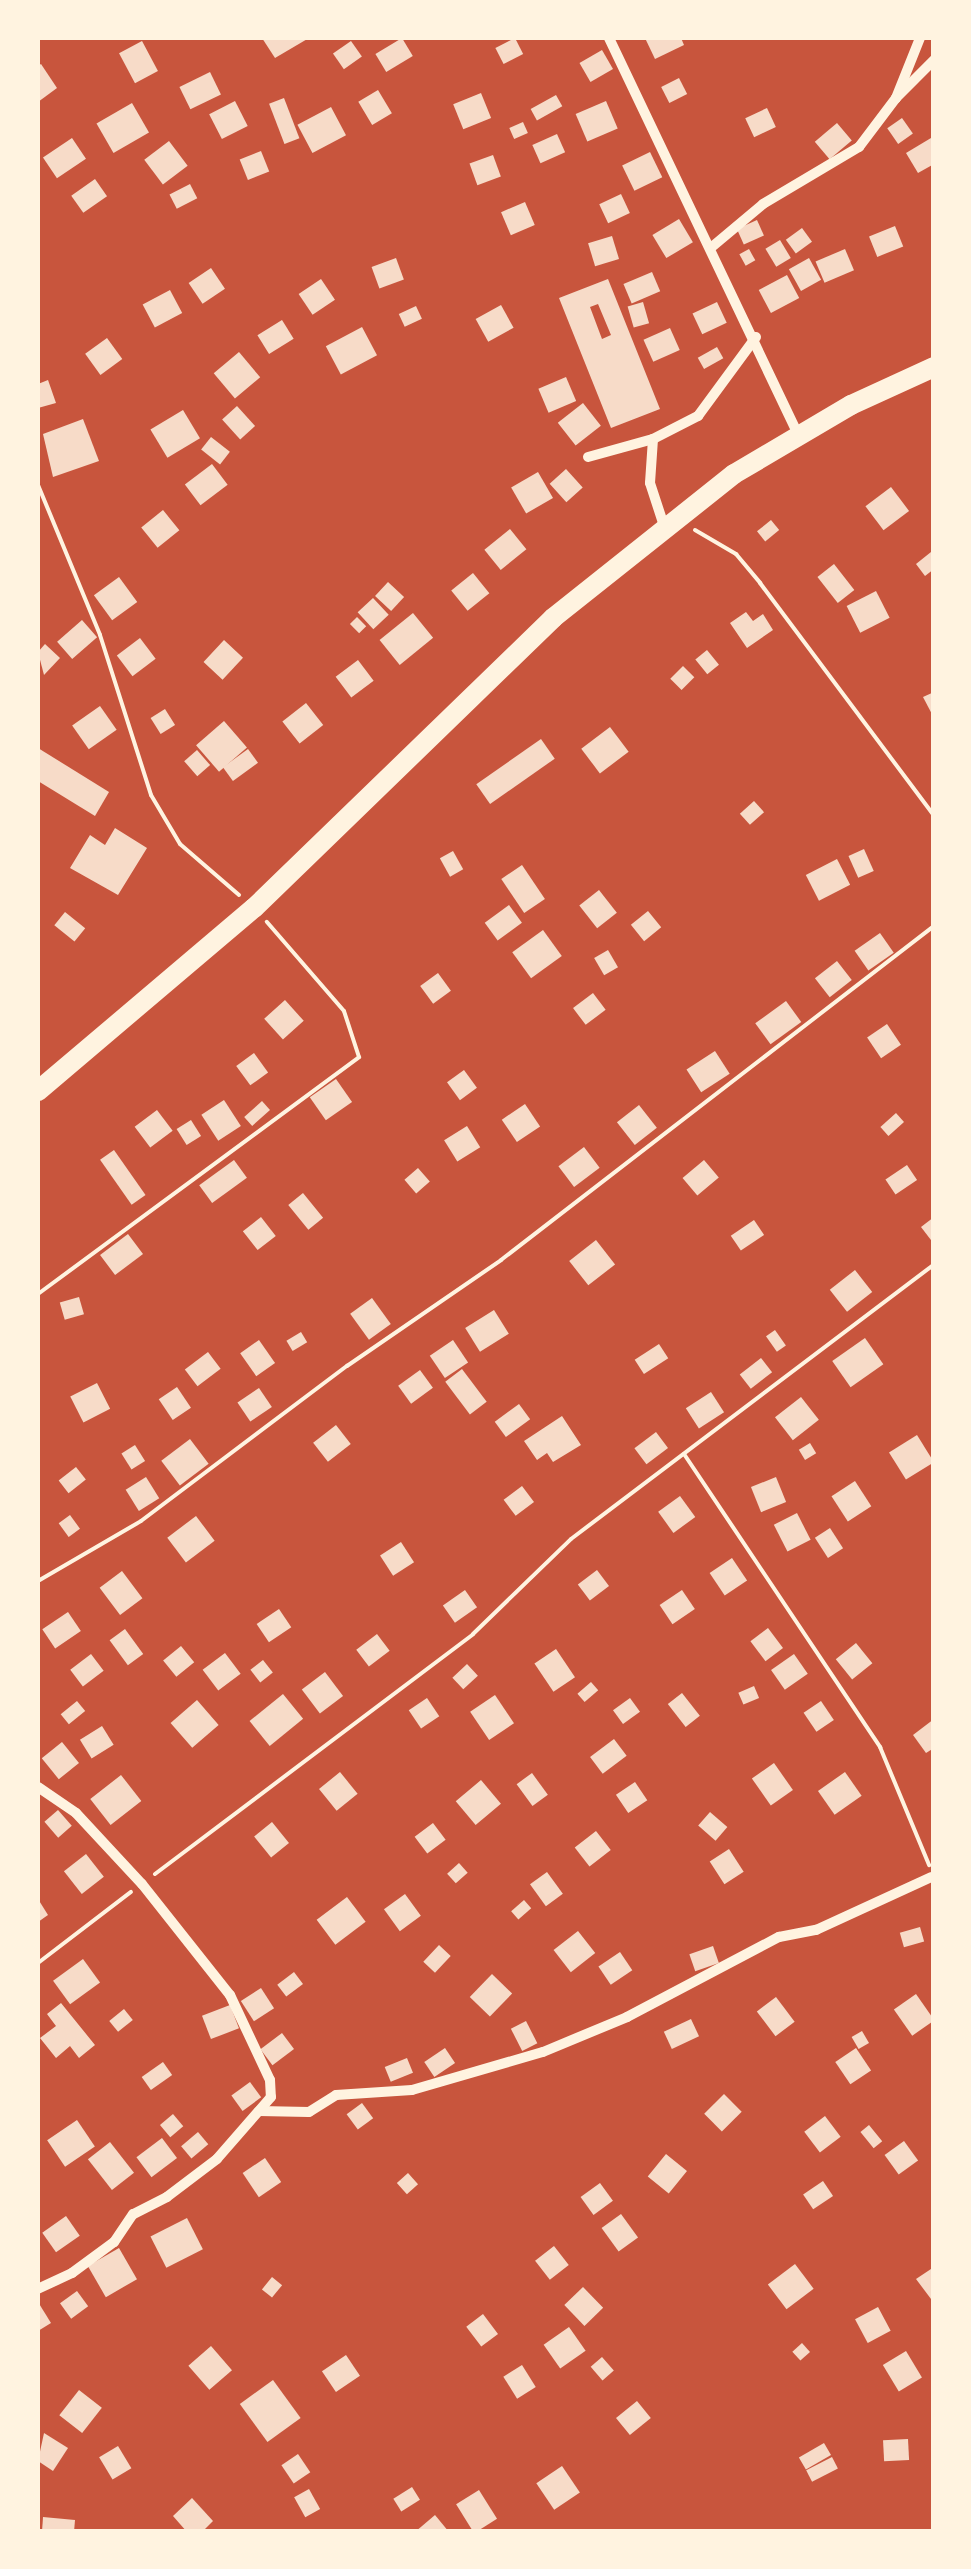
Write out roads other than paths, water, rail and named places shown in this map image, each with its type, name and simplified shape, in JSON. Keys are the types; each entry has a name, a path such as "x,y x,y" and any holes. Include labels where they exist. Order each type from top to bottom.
{"highway":[{"path":"38,1091 254,908 553,618 734,474 934,367"}],"street":[{"path":"609,38 713,246 799,436"},
{"path":"896,98 920,38"},
{"path":"713,246 763,204 859,147 896,98 934,60"},
{"path":"588,457 653,439 698,416 756,337"},
{"path":"653,439 650,484 665,530"},
{"path":"38,1787 76,1813 142,1884 230,1995 270,2080 271,2098 217,2159 167,2198 132,2214 114,2242 38,2289"},
{"path":"259,2111 309,2112 336,2095 412,2090 542,2052 627,2017 779,1937 816,1930 931,1877"}]}
